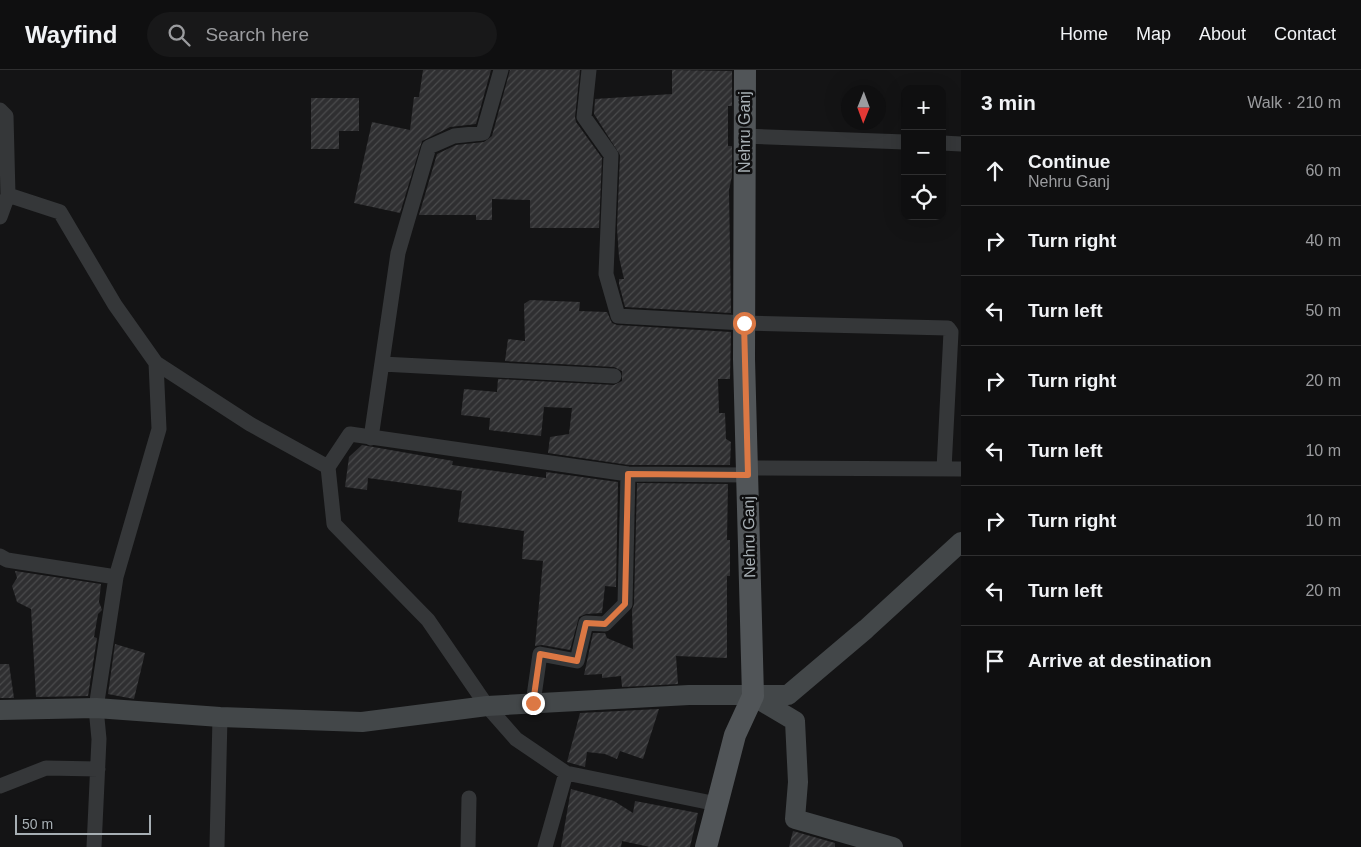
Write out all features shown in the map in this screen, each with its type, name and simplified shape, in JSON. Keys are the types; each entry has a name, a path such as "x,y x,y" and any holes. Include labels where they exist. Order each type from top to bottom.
{"main road":[{"name":"Nehru Ganj","path":"706,847 735,735 753,696 744,323 745,70"},
{"path":"0,710 96,708 362,722 487,706 689,695 753,696 788,694 866,629 961,542"},
{"path":"753,696 795,722 798,782 795,819 893,847"}],"street":[{"path":"371,438 398,253 429,147 454,136 483,133 501,70"},
{"path":"589,70 584,116 612,155 606,274 618,316 744,323 950,329 944,469"},
{"path":"0,110 6,116 8,195 0,217"},
{"path":"744,136 901,142"},
{"path":"946,143 961,144"},
{"path":"8,195 60,212 115,305 156,363 250,424 328,467"},
{"path":"94,847 99,739 96,708 116,577 158,428 156,363"},
{"path":"382,364 614,376"},
{"path":"717,804 566,773 516,738 487,706 428,620 334,524 328,467 350,434 628,474 961,469"},
{"path":"533,703 540,654 577,661 586,623 605,624 625,604 628,474"},
{"path":"0,556 7,560 116,577"},
{"path":"217,847 220,716"},
{"path":"0,786 46,768 98,769"},
{"path":"545,847 566,773"},
{"path":"468,847 469,798"}],"building":[{"path":"423,70 491,70 476,124 450,127 422,141 400,213 354,203 372,122 410,130 414,97 419,97"},
{"path":"510,70 580,70 576,122 602,158 599,228 530,228 530,200 492,199 492,220 476,220 476,215 419,215 437,154 456,145 484,142 492,136"},
{"path":"672,70 732,71 732,106 728,106 728,146 732,146 732,176 729,190 731,313 625,307 619,284 619,279 624,279 619,257 617,228 620,155 594,114 595,99 672,94"},
{"path":"311,98 359,98 359,131 339,131 339,149 311,149"},
{"path":"530,300 580,302 579,311 607,312 612,323 617,325 731,332 730,379 718,379 719,413 725,413 726,439 731,442 730,465 629,465 548,453 550,437 569,434 572,408 544,407 541,436 489,430 490,418 461,415 464,389 497,392 498,379 614,385 622,381 622,371 614,367 505,361 508,339 525,341 524,304"},
{"path":"362,445 453,461 452,465 546,478 546,472 618,482 616,587 605,586 602,613 586,614 579,617 570,650 542,645 535,646 543,561 522,559 524,531 458,522 462,491 368,478 367,490 345,487 349,457"},
{"path":"637,483 728,484 727,540 730,540 730,576 727,576 727,658 676,656 678,684 622,687 621,676 602,678 602,674 584,675 593,633 605,633 607,638 633,649 632,610 634,604"},
{"path":"15,571 101,584 99,602 102,610 98,614 94,637 97,638 88,696 36,697 31,609 17,602 12,586 17,578"},
{"path":"115,644 145,653 134,699 108,694"},
{"path":"0,664 9,664 14,698 0,698"},
{"path":"659,709 643,759 620,751 617,759 605,754 587,752 585,767 567,762 580,713"},
{"path":"571,789 614,801 633,813 635,801 698,813 690,847 650,847 622,841 621,847 561,847"},
{"path":"793,831 835,843 835,847 789,847"}],"route":[{"path":"533,703 540,654 577,661 586,623 605,624 625,604 628,474 748,475 744,323"}]}
